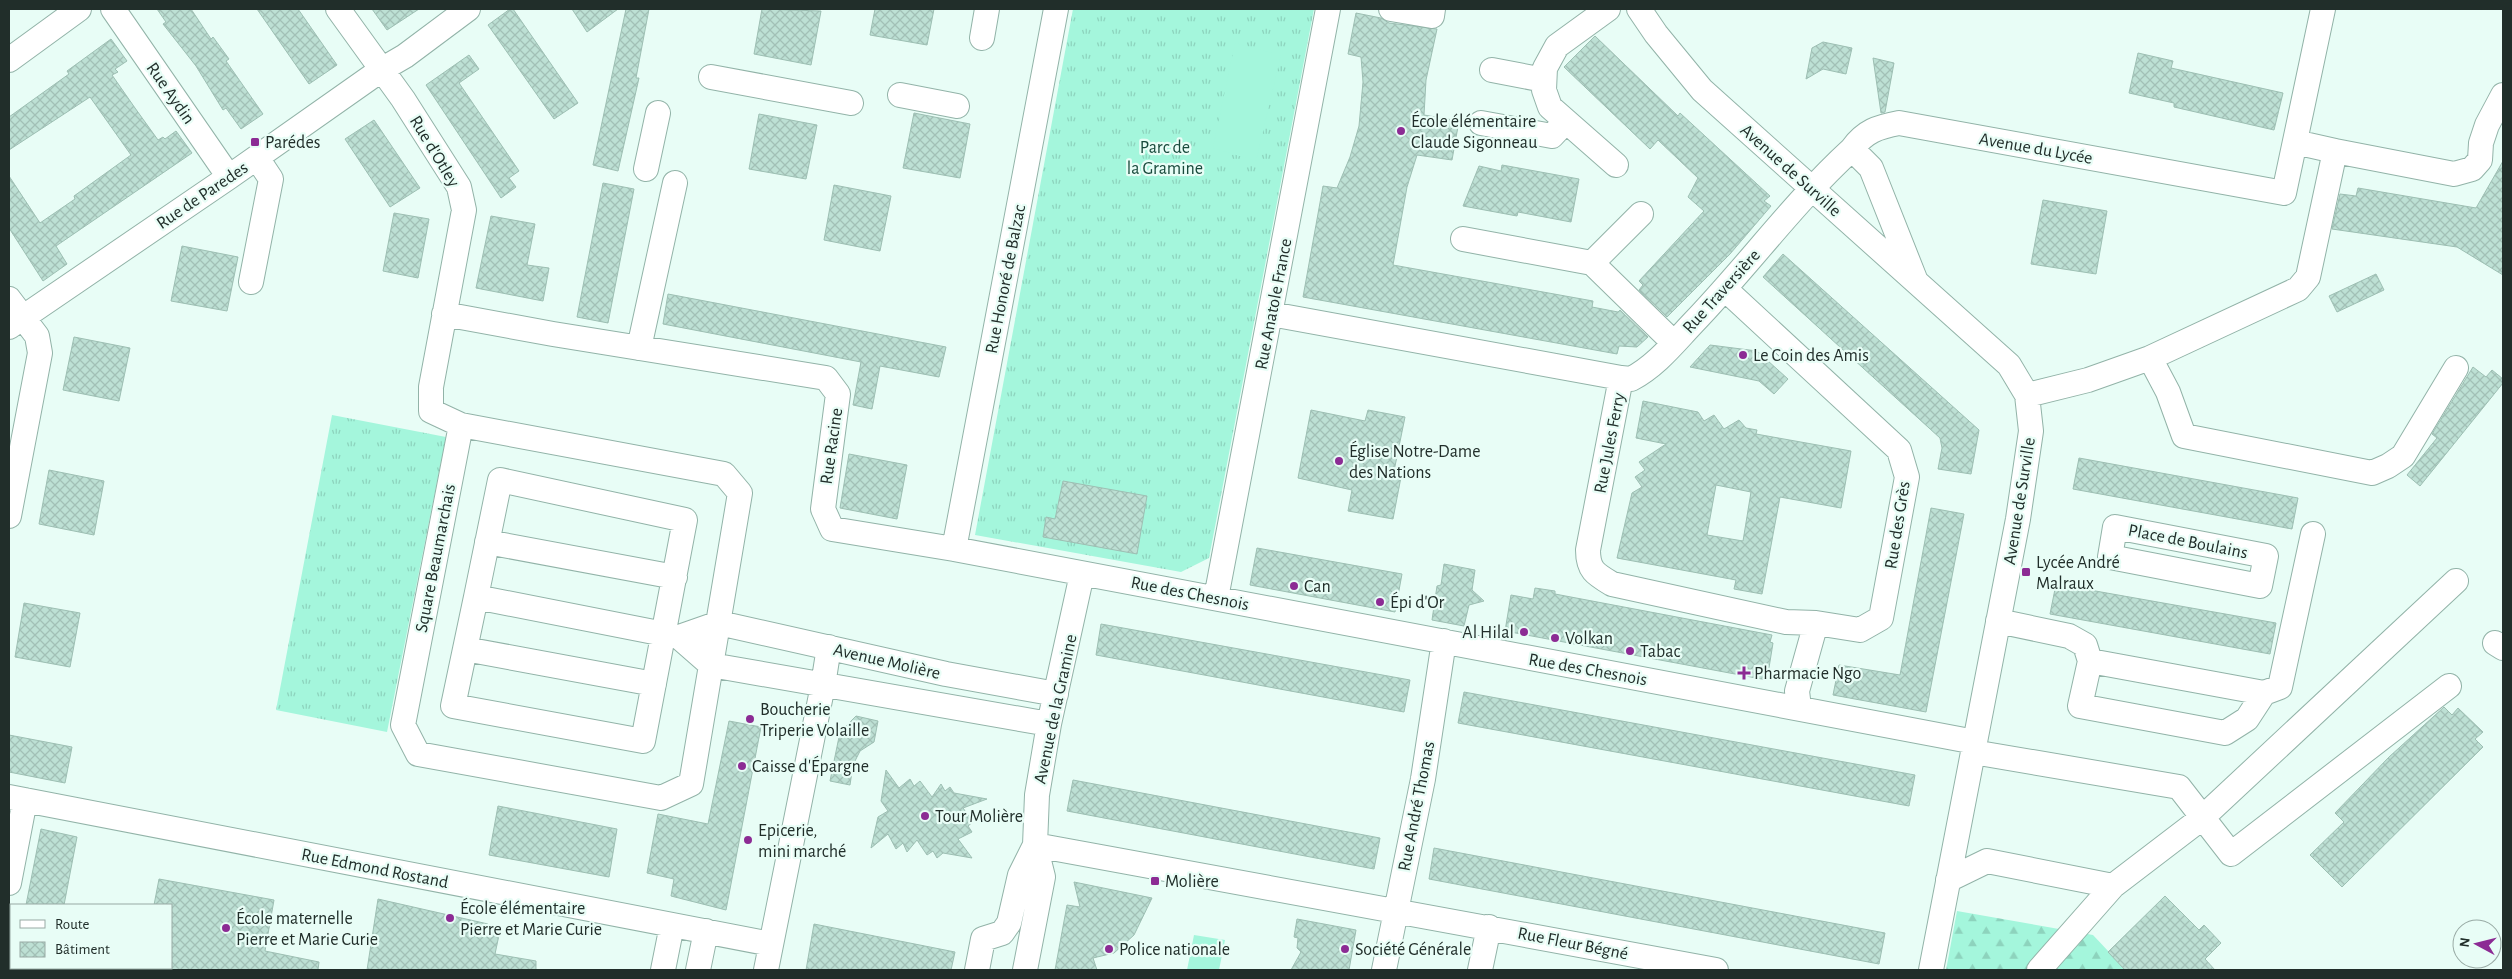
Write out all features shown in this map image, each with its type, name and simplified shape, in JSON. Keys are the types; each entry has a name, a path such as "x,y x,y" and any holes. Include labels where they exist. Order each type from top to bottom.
{"street":[{"path":"9,60 79,9"},
{"name":"Rue Aydin","path":"113,9 229,177"},
{"name":"Rue d'Otley","path":"338,9 404,99 459,187 464,210 431,387 431,411 461,425"},
{"name":"Rue de Paredes","path":"13,315 229,177 381,70 405,56 468,9"},
{"path":"982,38 987,9"},
{"name":"Rue Honoré de Balzac","path":"954,549 1056,9"},
{"name":"Rue Anatole France","path":"1216,598 1328,9"},
{"path":"1392,9 1432,16 1433,9"},
{"path":"1608,9 1557,46 1545,68 1544,90 1550,107 1616,165"},
{"name":"Avenue de Surville","path":"1639,9 1656,34 1702,90 2009,365 2027,395 2031,431 2018,519 1931,970"},
{"path":"2322,9 2295,142 2335,152 2454,174 2472,168 2480,160 2481,143 2484,134 2503,95"},
{"path":"1492,70 1544,80"},
{"path":"710,76 850,102"},
{"path":"900,95 957,106"},
{"path":"646,169 658,113"},
{"path":"1481,123 1552,136 1566,121"},
{"name":"Avenue du Lycée","path":"1812,190 1862,136 1877,127 1899,122 2284,193 2295,142"},
{"path":"1852,149 1871,168 1917,284"},
{"path":"2027,395 2088,380 2150,358 2298,289 2308,277 2313,261 2335,152"},
{"path":"251,282 271,179 257,158"},
{"path":"639,348 675,183"},
{"name":"Rue Traversière","path":"1621,378 1631,379 1640,375 1674,343 1725,289 1812,190"},
{"path":"1592,263 1641,214"},
{"path":"1463,239 1592,263 1674,343"},
{"name":"Rue des Grès","path":"1725,289 1899,450 1907,477 1881,618 1860,630 1816,623"},
{"name":"Rue Racine","path":"444,314 826,378 838,394 823,509 832,529 954,549 1082,574"},
{"name":"Rue Jules Ferry","path":"1271,314 1621,378 1588,550 1588,564 1596,574 1612,584 1786,622 1816,623"},
{"path":"9,516 40,352 37,336 13,315"},
{"path":"2150,358 2168,392 2184,436 2372,473 2388,466 2403,456 2456,368"},
{"name":"Square Beaumarchais","path":"461,425 724,474 740,493 719,623 691,784 661,798 418,754 402,725 461,425"},
{"path":"500,480 685,520 675,577 672,635 654,684 643,741 453,706 500,480"},
{"name":"Place de Boulains","path":"2115,527 2266,556 2260,586 2110,557 2115,527"},
{"path":"2090,661 2264,693 2280,687 2313,534"},
{"path":"487,542 675,577"},
{"name":"Rue des Chesnois","path":"1082,574 1799,708 1974,747 2180,787 2231,854 2449,686"},
{"name":"Avenue de la Gramine","path":"1035,845 1037,795 1049,724 1082,574"},
{"path":"2039,970 2113,886 2202,818 2456,582"},
{"path":"476,597 672,635 719,623"},
{"path":"1998,621 2069,636 2086,645 2090,661 2080,706 2225,733 2247,719 2264,693"},
{"name":"Avenue Molière","path":"719,623 946,674 1056,694"},
{"path":"1799,708 1797,691 1816,623"},
{"path":"672,635 711,666"},
{"name":"Rue André Thomas","path":"1384,970 1423,779 1444,641"},
{"path":"766,970 823,685 828,647"},
{"path":"465,649 654,684"},
{"name":"Avenue Molière","path":"711,666 1049,724"},
{"path":"9,884 17,798"},
{"name":"Rue Edmond Rostand","path":"17,798 772,944"},
{"path":"977,970 983,940 1002,933 1010,923 1020,874 1035,845"},
{"path":"1024,970 1043,877 1035,845"},
{"name":"Rue Fleur Bégné","path":"1035,845 1367,908 1395,910 1716,970"},
{"path":"1948,880 1986,862 2113,886"},
{"path":"663,970 672,925"},
{"path":"1480,970 1488,927"},
{"path":"698,970 706,931"}],"green space":[{"name":"Parc de la Gramine","path":"1073,9 1314,9 1209,558 1181,572 975,535"},
{"path":"1235,43 1281,55 1256,161 1213,148"},
{"path":"332,415 446,437 387,732 276,710"},
{"path":"1957,911 2093,935 2126,970 1946,970"},
{"path":"1194,935 1225,940 1219,970 1187,970"}],"building":[{"path":"157,9 191,9 211,39 213,37 229,59 226,61 263,114 241,129 226,108 223,110 196,66 163,24 166,22"},
{"path":"257,9 298,9 337,65 309,84"},
{"path":"372,9 419,9 387,30"},
{"path":"510,9 513,9 578,103 554,119 488,25"},
{"path":"572,9 618,9 587,32"},
{"path":"626,9 649,9 636,78 639,78 618,171 593,165"},
{"path":"762,9 821,11 811,65 754,54"},
{"path":"875,9 934,9 927,45 870,35"},
{"path":"1356,13 1381,18 1389,23 1437,29 1426,80 1424,115 1459,121 1452,160 1417,155 1407,187 1393,265 1593,301 1592,307 1618,312 1620,310 1648,337 1637,347 1619,346 1617,354 1303,297 1323,186 1337,188 1350,157 1359,126 1363,82 1361,57 1348,54"},
{"path":"1595,36 1678,116 1680,113 1770,196 1764,201 1771,206 1730,254 1667,317 1639,290 1643,285 1639,281 1704,211 1688,197 1698,178 1658,140 1650,149 1564,67"},
{"path":"111,39 127,61 115,69 118,72 112,75 135,108 158,140 163,137 165,139 176,131 192,153 56,246 67,264 43,281 9,228 9,176 40,223 75,199 74,196 131,155 90,97 9,150 9,117 69,74 67,71"},
{"path":"1823,42 1852,48 1846,74 1823,69 1806,79 1812,48"},
{"path":"2138,53 2173,61 2171,68 2283,93 2274,130 2174,107 2174,103 2129,93"},
{"path":"469,55 479,69 459,83 519,171 509,178 516,187 501,198 426,85"},
{"path":"1873,58 1894,63 1885,112 1881,113"},
{"path":"914,113 970,124 960,178 903,168"},
{"path":"759,114 817,125 806,179 749,169"},
{"path":"374,120 420,188 390,207 345,139"},
{"path":"2503,161 2503,275 2457,247 2332,229 2340,194 2356,196 2358,188 2476,208"},
{"path":"1502,165 1579,179 1571,222 1518,212 1517,216 1463,206 1479,166 1501,171"},
{"path":"603,183 634,189 608,323 577,317"},
{"path":"834,185 891,196 880,251 824,240"},
{"path":"2043,200 2107,211 2096,274 2031,264"},
{"path":"394,213 429,219 418,278 383,271"},
{"path":"491,216 535,224 527,265 549,268 543,301 476,288"},
{"path":"182,246 238,257 227,311 171,301"},
{"path":"1783,254 1979,430 1971,474 1938,469 1942,448 1940,438 1763,277"},
{"path":"2376,274 2384,290 2337,312 2329,296"},
{"path":"668,294 946,347 939,377 880,366 872,409 853,405 861,362 663,324"},
{"path":"74,337 130,348 119,401 63,390"},
{"path":"1710,345 1757,351 1788,379 1774,394 1759,381 1690,367"},
{"path":"2473,367 2486,377 2492,370 2503,379 2503,383 2420,486 2407,475 2437,438 2432,434"},
{"path":"1643,401 1698,412 1704,421 1714,415 1724,429 1739,420 1746,428 1757,430 1756,434 1851,451 1841,508 1780,497 1762,594 1734,589 1736,580 1617,558 1632,493 1642,487 1635,477 1645,470 1639,462 1666,444 1636,438","holes":["1716,485 1751,492 1743,541 1707,535"]},
{"name":"Église Notre-Dame des Nations","path":"1311,410 1365,421 1368,410 1405,417 1393,476 1401,477 1393,519 1348,511 1352,490 1298,478"},
{"path":"849,454 907,465 897,519 840,508"},
{"path":"2079,458 2298,498 2292,529 2073,489"},
{"path":"49,470 104,481 94,535 39,524"},
{"path":"1063,481 1147,496 1137,554 1043,537 1046,517 1055,519"},
{"path":"1931,508 1964,514 1926,712 1833,695 1839,665 1900,675"},
{"path":"1257,548 1402,574 1395,612 1250,585"},
{"path":"1444,564 1475,570 1472,590 1484,601 1469,605 1464,626 1432,620 1437,586 1441,585"},
{"path":"2056,584 2276,623 2270,654 2050,614"},
{"path":"1535,588 1555,591 1555,594 1772,635 1770,642 1773,643 1767,680 1505,631 1511,595 1533,599"},
{"path":"24,603 80,613 70,667 15,657"},
{"path":"1101,624 1410,680 1404,712 1096,655"},
{"path":"1464,692 1915,775 1909,806 1458,723"},
{"path":"2444,707 2452,715 2458,708 2483,732 2475,739 2483,747 2342,887 2310,855 2344,822 2335,813 2389,757"},
{"path":"856,716 878,721 874,742 860,751 853,765 850,785 830,781 840,732"},
{"path":"729,721 761,727 726,910 671,896 674,879 647,873 658,814 708,824"},
{"path":"9,735 72,747 65,783 9,772"},
{"name":"Tour Molière","path":"886,770 899,788 910,779 914,786 920,781 932,797 941,784 945,791 950,787 954,793 987,799 963,808 973,822 968,826 972,832 958,839 972,858 943,853 937,858 933,851 927,855 917,840 907,852 903,843 896,849 888,834 871,848 878,817 888,811 881,801"},
{"path":"1073,780 1380,838 1374,869 1067,811"},
{"path":"498,806 617,829 609,877 489,855"},
{"path":"41,829 77,837 64,904 26,904"},
{"path":"1434,848 1885,933 1879,964 1429,879"},
{"name":"École maternelle Pierre et Marie Curie","path":"159,879 274,900 265,951 319,962 318,970 171,970 172,904 154,904"},
{"path":"1074,882 1152,898 1134,935 1114,953 1093,958 1097,970 1055,970 1067,905 1080,907"},
{"path":"2165,896 2199,930 2204,925 2221,943 2205,959 2215,970 2125,970 2108,952"},
{"path":"378,899 488,924 488,929 499,935 495,954 536,961 536,970 367,970"},
{"path":"1297,919 1356,930 1349,970 1291,970 1301,952 1297,948 1298,938 1294,937"},
{"path":"814,924 955,952 951,970 806,970"}],"place":[{"name":"École élémentaire Claude Sigonneau","path":"1401,131"},
{"name":"Parédes","path":"255,142"},
{"name":"Le Coin des Amis","path":"1743,355"},
{"name":"Église Notre-Dame des Nations","path":"1339,461"},
{"name":"Lycée André Malraux","path":"2026,572"},
{"name":"Can","path":"1294,586"},
{"name":"Épi d'Or","path":"1380,602"},
{"name":"Al Hilal","path":"1524,632"},
{"name":"Volkan","path":"1555,638"},
{"name":"Tabac","path":"1630,651"},
{"name":"Pharmacie Ngo","path":"1744,673"},
{"name":"Boucherie Triperie Volaille","path":"750,719"},
{"name":"Caisse d'Épargne","path":"742,766"},
{"name":"Tour Molière","path":"925,816"},
{"name":"Epicerie, mini marché","path":"748,840"},
{"name":"Molière","path":"1155,881"},
{"name":"École élémentaire Pierre et Marie Curie","path":"450,918"},
{"name":"École maternelle Pierre et Marie Curie","path":"226,928"},
{"name":"Police nationale","path":"1109,949"},
{"name":"Société Générale","path":"1345,949"}]}
